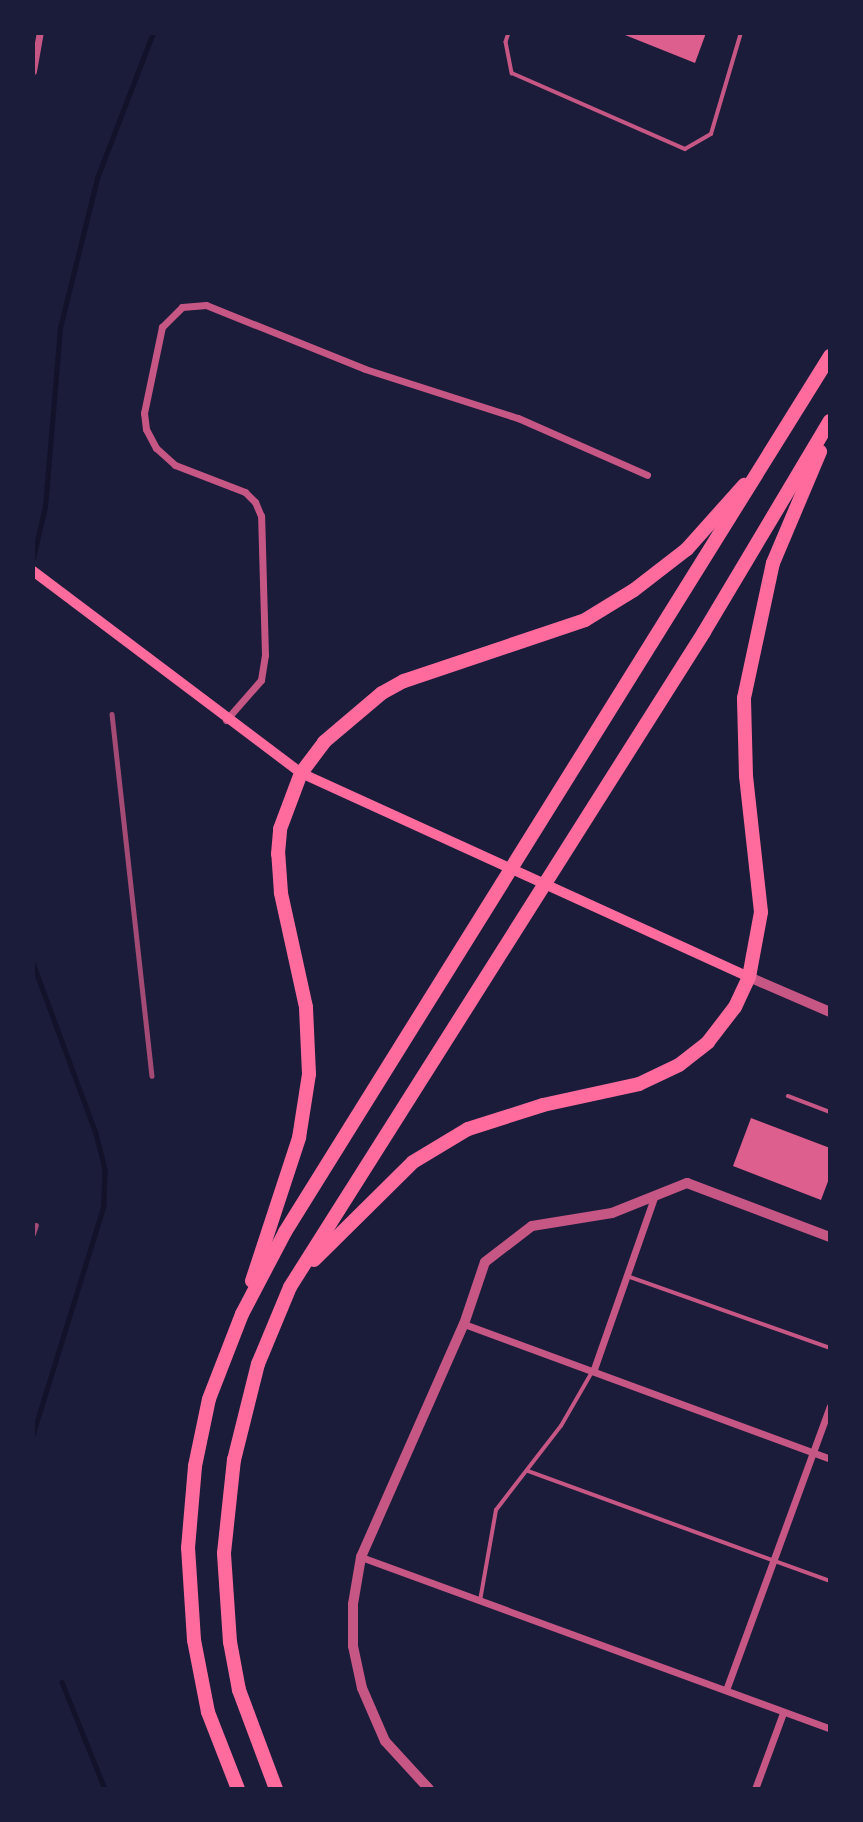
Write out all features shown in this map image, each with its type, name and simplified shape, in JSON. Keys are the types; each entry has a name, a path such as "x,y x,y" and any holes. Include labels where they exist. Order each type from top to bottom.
{"highway":[{"path":"242,1314 285,1232 773,452 830,356"},
{"path":"276,1789 239,1690 230,1642 224,1553 233,1460 258,1364 290,1287 704,632 830,421"},
{"path":"290,1287 362,1208 413,1162 468,1129 543,1105 639,1084 678,1065 708,1042 734,1007 748,977 761,912 746,776 744,698 773,563 830,428"},
{"path":"238,1789 208,1712 194,1640 188,1548 195,1466 209,1399 242,1314 299,1138 309,1074 306,1007 281,892 278,855 280,829 301,773 324,742 382,693 404,681 585,620 634,590 687,549 773,452"}],"main road":[{"path":"33,571 226,720 301,773 748,977"}],"street":[{"path":"33,71 40,33"},
{"path":"226,720 261,680 265,655 261,516 245,492 175,465 156,448 146,429 144,413 162,327 182,307 206,305 365,369 518,418 647,475"},
{"path":"748,977 830,1012"},
{"path":"429,1789 385,1741 362,1689 353,1635 361,1557 464,1324 485,1262 533,1226 612,1213 656,1192 687,1183 830,1237"},
{"path":"594,1369 656,1192"},
{"path":"464,1324 594,1369 830,1459"},
{"path":"726,1690 830,1406"},
{"path":"361,1557 830,1729"},
{"path":"755,1789 783,1713"}],"lane":[{"path":"509,33 506,42 512,73 685,149 711,134 741,33"},
{"path":"788,1096 830,1112"},
{"path":"626,1276 830,1348"},
{"path":"480,1601 496,1510 528,1471 594,1369"},
{"path":"528,1471 830,1581"}],"building":[{"path":"620,33 706,33 695,63"},
{"path":"751,1118 830,1148 830,1176 821,1200 733,1166"}],"waterway":[{"path":"33,558 45,507 60,328 97,178 153,33"},
{"path":"33,963 96,1133 105,1170 104,1206 33,1436"},
{"path":"62,1682 105,1789"}],"railway":[{"path":"112,714 152,1076"},
{"path":"33,1234 36,1225"}]}
